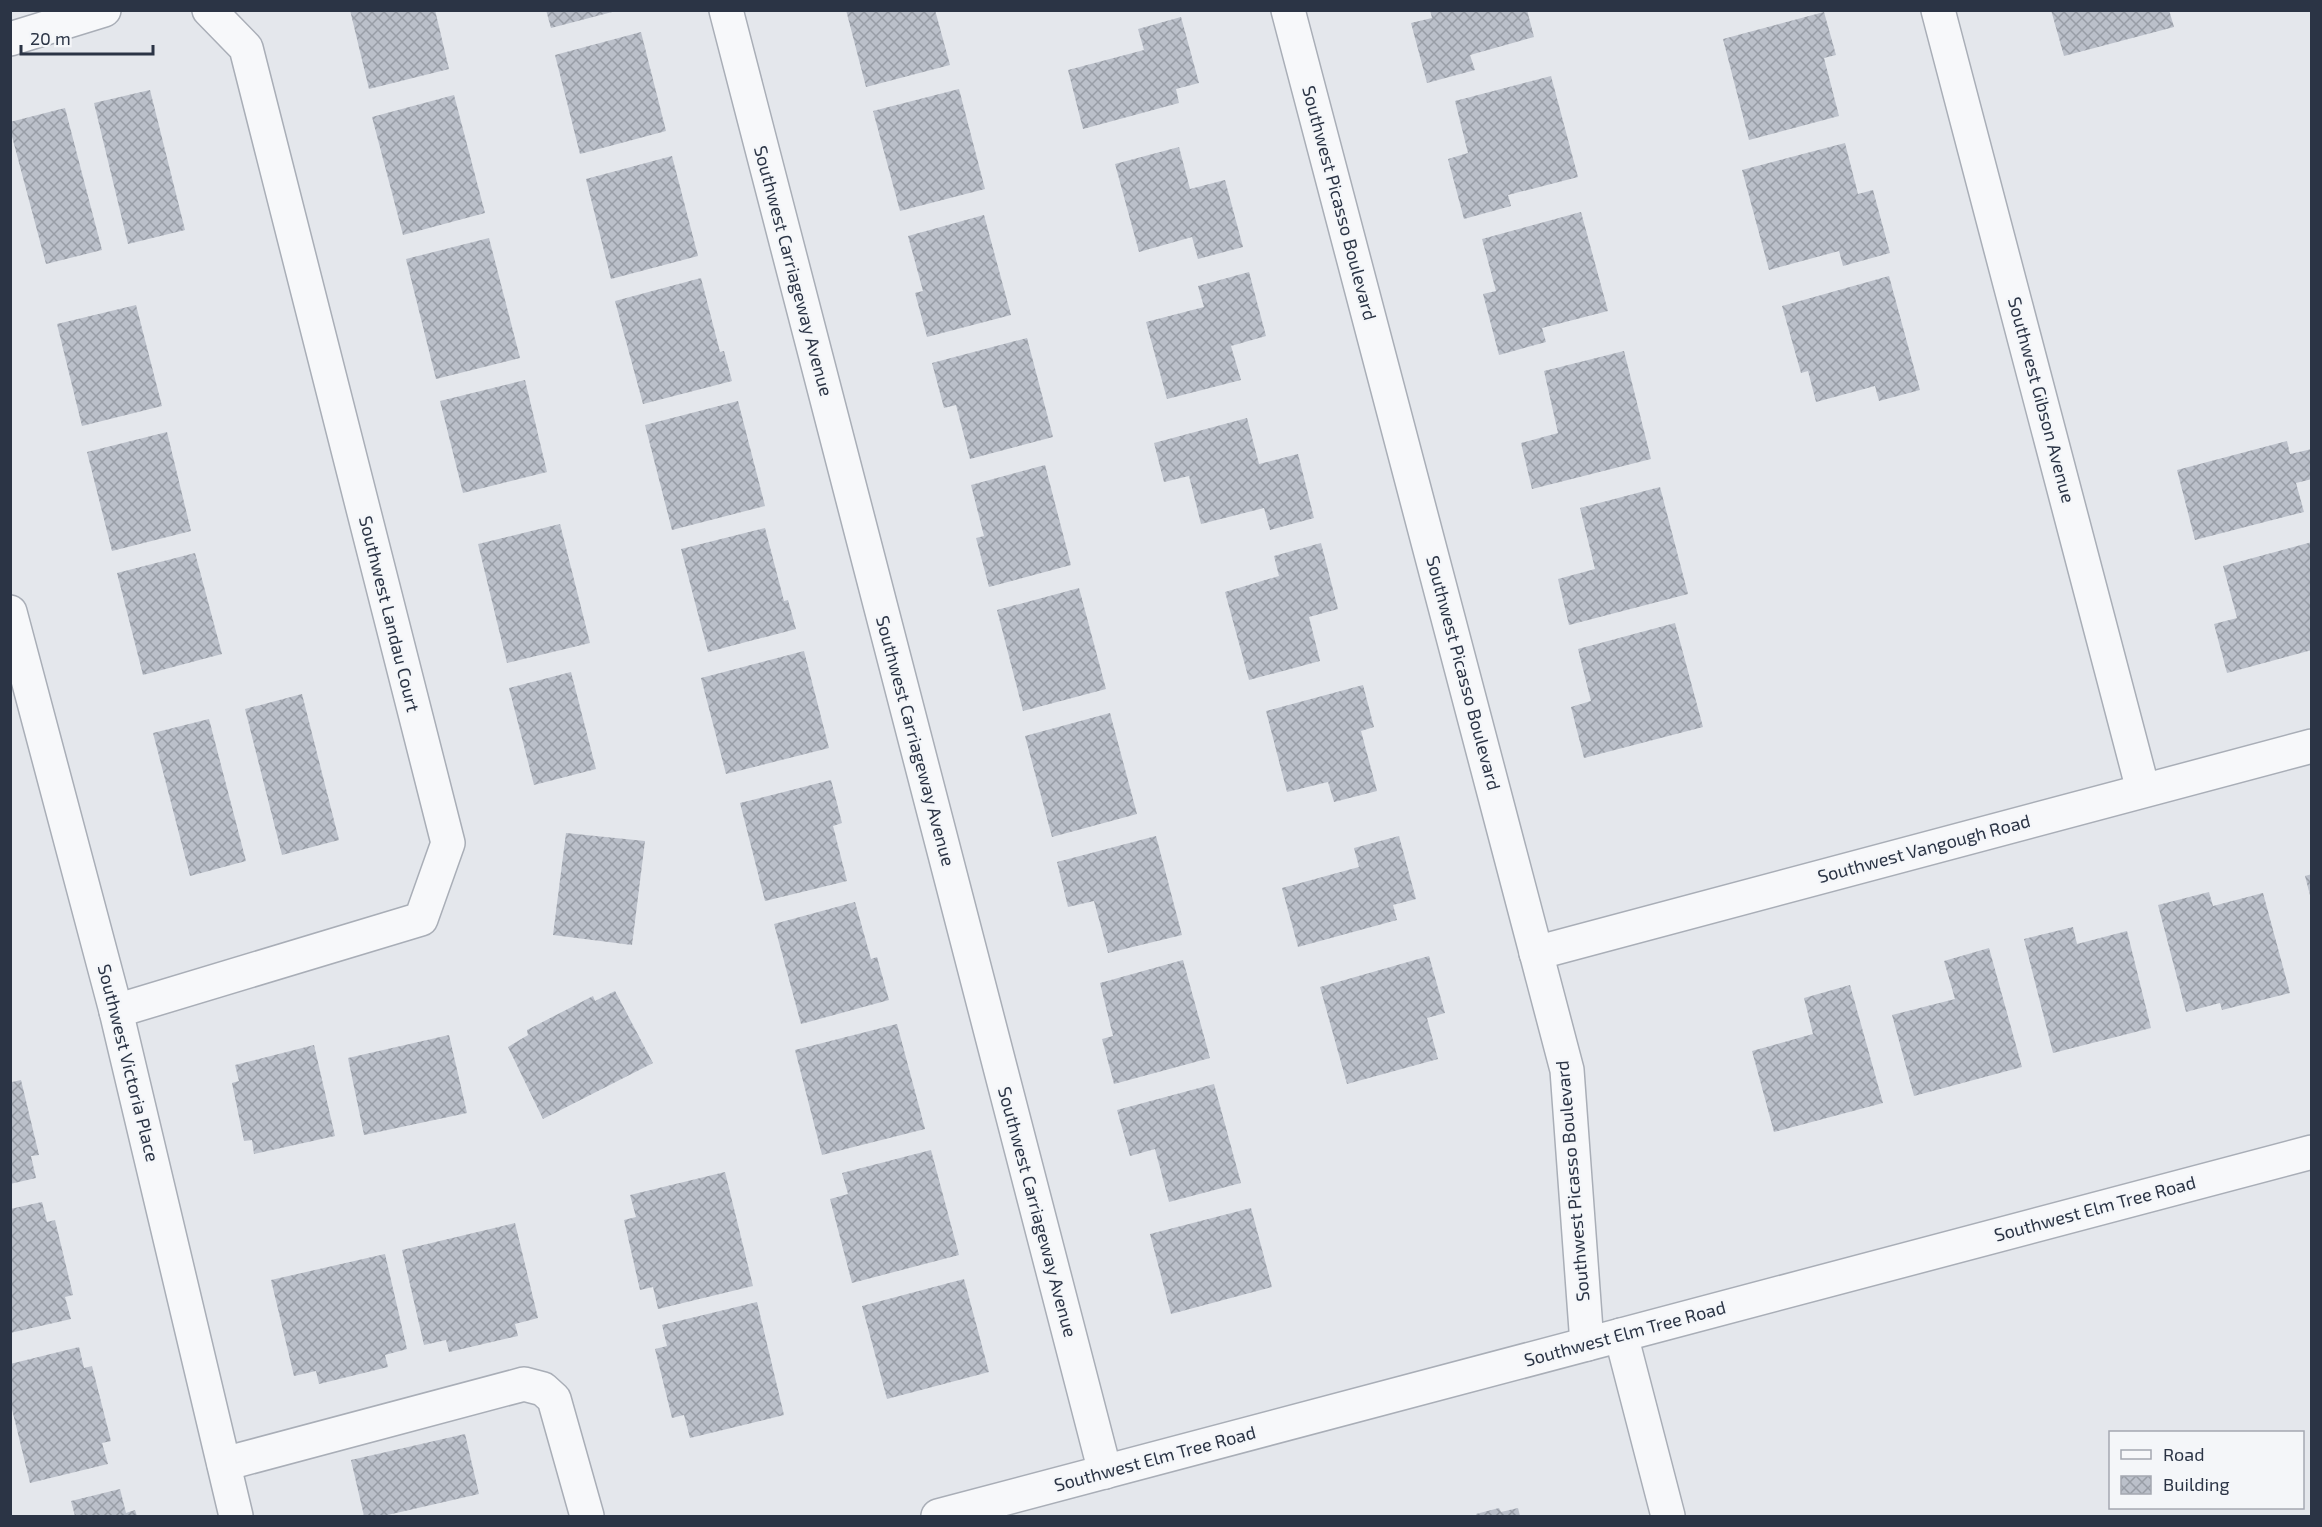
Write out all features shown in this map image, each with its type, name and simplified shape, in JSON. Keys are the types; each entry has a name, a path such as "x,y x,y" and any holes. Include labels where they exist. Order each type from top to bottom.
{"street":[{"path":"10,39 104,10"},
{"name":"Southwest Landau Court","path":"116,1011 421,919 448,843 246,48 209,10"},
{"name":"Southwest Carriageway Avenue","path":"726,10 1105,1472"},
{"name":"Southwest Picasso Boulevard","path":"1288,10 1567,1071 1587,1344"},
{"name":"Southwest Gibson Avenue","path":"1938,10 2143,790"},
{"name":"Southwest Victoria Place","path":"10,612 116,1011 236,1516"},
{"name":"Southwest Vangough Road","path":"1536,953 2312,746"},
{"name":"Southwest Elm Tree Road","path":"938,1516 2312,1152"},
{"path":"1621,1335 1668,1516"},
{"path":"224,1464 524,1384 543,1389 554,1399 587,1516"}],"building":[{"path":"350,10 435,10 449,69 369,89"},
{"path":"546,10 616,10 616,11 551,28"},
{"path":"846,10 935,10 950,65 866,87"},
{"path":"1430,10 1527,10 1534,37 1470,55 1475,70 1427,83 1411,23 1432,18"},
{"path":"2051,10 2169,10 2174,27 2064,56"},
{"path":"1824,12 1836,55 1824,58 1839,116 1749,140 1723,39"},
{"path":"1181,17 1199,83 1176,89 1179,103 1083,129 1068,70 1144,50 1138,29"},
{"path":"641,32 666,131 580,154 555,55"},
{"path":"1551,76 1578,177 1508,195 1511,206 1464,219 1448,159 1468,153 1455,101"},
{"path":"959,89 985,189 900,211 873,111"},
{"path":"150,90 185,230 128,244 94,103"},
{"path":"454,95 485,213 403,235 372,117"},
{"path":"65,108 102,250 46,264 10,122"},
{"path":"1845,143 1858,194 1873,190 1890,253 1843,266 1839,251 1769,270 1742,170"},
{"path":"1179,147 1190,189 1225,180 1243,247 1198,259 1192,237 1139,252 1115,164"},
{"path":"672,156 698,256 611,279 586,179"},
{"path":"1581,212 1608,311 1542,328 1546,342 1499,355 1483,294 1496,291 1482,239"},
{"path":"984,215 1011,315 927,337 915,293 923,291 908,236"},
{"path":"489,238 520,358 436,379 406,259"},
{"path":"1249,272 1266,336 1231,346 1241,380 1167,399 1146,322 1204,307 1198,286"},
{"path":"1889,276 1920,390 1879,401 1875,386 1816,402 1808,371 1801,373 1782,306"},
{"path":"701,278 720,352 724,351 732,381 643,404 615,301"},
{"path":"136,305 162,406 82,426 57,324"},
{"path":"1027,338 1053,437 970,459 956,405 944,408 932,363"},
{"path":"1624,351 1651,459 1532,489 1521,443 1558,433 1544,371"},
{"path":"525,380 547,472 463,493 440,401"},
{"path":"738,401 765,506 672,530 645,425"},
{"path":"1247,418 1259,464 1298,454 1314,518 1270,530 1264,508 1201,524 1189,476 1164,482 1154,443"},
{"path":"167,432 191,531 112,551 87,452"},
{"path":"2287,441 2290,454 2312,449 2312,479 2296,483 2304,512 2195,540 2177,470"},
{"path":"1045,465 1071,565 989,587 976,538 984,536 971,485"},
{"path":"1660,487 1688,594 1569,625 1558,579 1595,569 1580,508"},
{"path":"560,524 590,643 507,663 478,544"},
{"path":"765,528 784,601 788,600 796,629 708,652 681,549"},
{"path":"2312,542 2312,650 2227,673 2214,624 2237,618 2223,566"},
{"path":"1321,543 1338,609 1309,617 1320,661 1249,680 1225,592 1279,576 1274,556"},
{"path":"195,553 222,654 143,675 117,573"},
{"path":"1079,588 1106,689 1023,711 997,610"},
{"path":"1675,623 1703,727 1584,758 1571,707 1591,701 1578,649"},
{"path":"804,651 829,748 726,774 701,678"},
{"path":"571,672 596,769 534,785 509,688"},
{"path":"1363,685 1374,727 1361,731 1377,791 1334,802 1328,782 1287,792 1266,711"},
{"path":"302,694 339,840 282,855 245,709"},
{"path":"1110,713 1137,814 1052,837 1025,736"},
{"path":"209,719 246,861 190,876 153,733"},
{"path":"831,780 842,823 833,826 847,881 765,901 740,803"},
{"path":"566,833 645,841 632,945 553,935"},
{"path":"1156,836 1182,935 1108,953 1094,901 1068,907 1057,862"},
{"path":"1399,836 1416,899 1393,905 1397,920 1298,947 1282,888 1359,867 1354,848"},
{"path":"2312,874 2312,899 2311,899 2305,876"},
{"path":"2209,892 2213,906 2263,893 2290,993 2222,1010 2220,1003 2186,1012 2158,905"},
{"path":"855,902 871,959 877,957 889,1000 801,1024 774,924"},
{"path":"2073,927 2077,944 2127,931 2151,1028 2053,1053 2024,939"},
{"path":"1989,948 2022,1067 1914,1096 1892,1015 1955,999 1944,961"},
{"path":"1429,956 1445,1013 1427,1018 1438,1059 1347,1084 1320,987"},
{"path":"1183,960 1210,1058 1114,1084 1102,1039 1113,1036 1100,983"},
{"path":"1850,985 1883,1103 1774,1132 1752,1051 1813,1034 1804,998"},
{"path":"615,991 653,1063 543,1119 508,1047 528,1035 527,1030 593,996 595,1001"},
{"path":"897,1024 925,1129 822,1155 795,1050"},
{"path":"449,1035 467,1113 364,1135 348,1058"},
{"path":"314,1045 335,1136 254,1154 252,1140 244,1141 232,1083 239,1081 235,1065"},
{"path":"10,1077 12,1082 21,1080 39,1155 31,1156 36,1178 10,1184"},
{"path":"1214,1084 1241,1183 1169,1202 1155,1149 1130,1156 1117,1110"},
{"path":"931,1150 959,1255 852,1283 830,1199 848,1194 842,1173"},
{"path":"725,1172 753,1286 658,1309 653,1287 640,1290 624,1220 636,1217 630,1195"},
{"path":"42,1202 47,1222 55,1220 73,1295 65,1297 71,1319 10,1333 10,1209"},
{"path":"1251,1208 1272,1287 1171,1314 1150,1234"},
{"path":"515,1223 538,1318 515,1324 518,1336 449,1352 446,1340 424,1345 402,1250"},
{"path":"385,1254 407,1349 385,1355 388,1367 319,1384 316,1371 294,1376 271,1280"},
{"path":"964,1279 989,1372 887,1399 862,1306"},
{"path":"757,1302 784,1415 690,1438 684,1415 672,1418 655,1349 667,1346 662,1325"},
{"path":"79,1347 84,1368 92,1366 111,1441 102,1443 108,1464 30,1483 10,1401 10,1364"},
{"path":"465,1434 479,1494 383,1516 364,1516 351,1460"},
{"path":"120,1489 126,1513 135,1510 137,1516 75,1516 71,1501"},
{"path":"1499,1508 1501,1512 1518,1508 1520,1516 1477,1516 1476,1514"}]}
